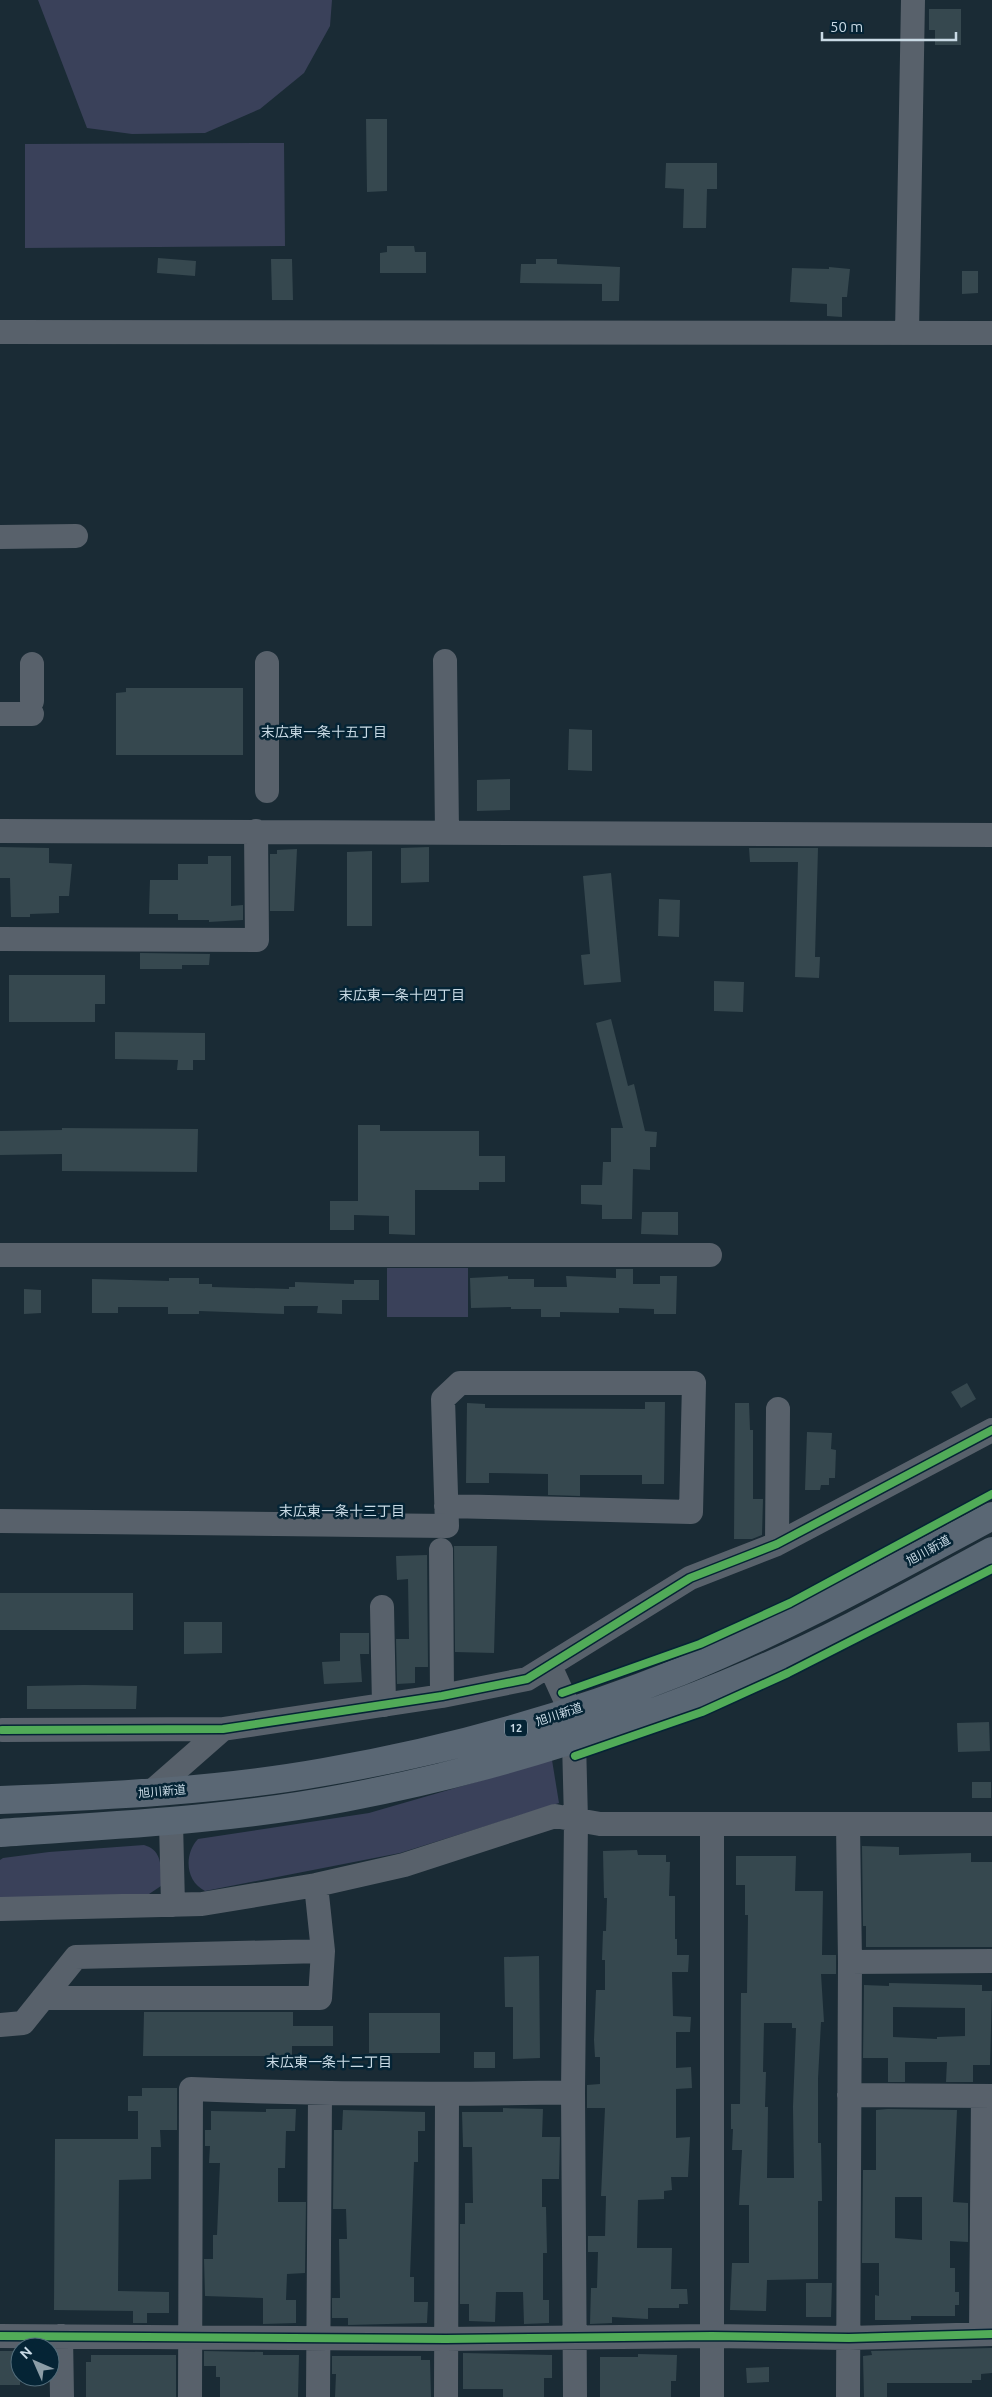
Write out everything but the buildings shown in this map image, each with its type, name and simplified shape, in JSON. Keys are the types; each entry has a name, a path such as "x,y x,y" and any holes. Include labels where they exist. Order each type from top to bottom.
{"highway":[{"name":"旭川新道","path":"0,1800 150,1793 324,1772 448,1746 570,1710 680,1672 837,1601 992,1516"},
{"name":"12","path":"0,1833 171,1822 251,1813 342,1798 475,1769 574,1741 662,1710 756,1672 835,1635 992,1551"}],"street":[{"path":"907,334 913,0"},
{"path":"0,332 992,333"},
{"path":"0,537 76,536"},
{"path":"445,661 447,832"},
{"path":"266,663 267,791"},
{"path":"0,714 32,708 32,664"},
{"path":"0,831 992,835"},
{"path":"0,939 257,940 256,831"},
{"path":"0,1255 710,1254"},
{"path":"0,1521 446,1526 443,1399 460,1383 694,1383 691,1512 446,1506"},
{"path":"777,1544 778,1409"},
{"path":"2,1730 223,1729 442,1696 527,1679 690,1578 777,1544 992,1430"},
{"path":"442,1550 442,1696"},
{"path":"382,1608 384,1705"},
{"path":"550,1666 570,1710"},
{"path":"150,1793 223,1729"},
{"path":"574,1741 576,1820 574,2092 575,2397"},
{"path":"0,1909 202,1904 316,1885 404,1865 556,1816 600,1824 992,1824"},
{"path":"171,1822 173,1905"},
{"path":"712,1824 712,2397"},
{"path":"848,1824 850,1962 848,2397"},
{"path":"43,1998 320,1998 323,1951 316,1885"},
{"path":"0,2025 23,2023 76,1957 323,1951"},
{"path":"850,1962 992,1961"},
{"path":"190,2397 191,2089 320,2094 447,2095 574,2092"},
{"path":"318,2397 320,2094"},
{"path":"446,2397 447,2095"},
{"path":"0,2336 446,2339 712,2336 849,2338 987,2334 987,2096 849,2095"},
{"path":"61,2336 62,2397"}],"shaded area":[{"path":"38,0 332,0 330,26 304,73 260,109 205,133 132,134 87,128"},
{"path":"284,143 285,246 25,248 25,144"},
{"path":"387,1268 468,1268 468,1317 387,1317"},
{"path":"552,1760 559,1803 400,1853 205,1891 198,1887 190,1874 190,1852 198,1839 369,1813"},
{"path":"144,1845 155,1851 161,1866 161,1886 149,1894 0,1898 0,1860 3,1858 49,1852"}],"cycle path":[{"path":"2,1730 223,1729 442,1696 527,1679 690,1578 777,1544 992,1430"},
{"path":"562,1693 700,1644 790,1603 992,1494"},
{"path":"575,1756 702,1712 788,1673 992,1569"},
{"path":"0,2336 446,2339 712,2336 849,2338 992,2334"}],"district":[{"name":"末広東一条十五丁目","path":"324,732"},
{"name":"末広東一条十四丁目","path":"402,995"},
{"name":"末広東一条十三丁目","path":"342,1511"},
{"name":"末広東一条十二丁目","path":"329,2062"}]}
